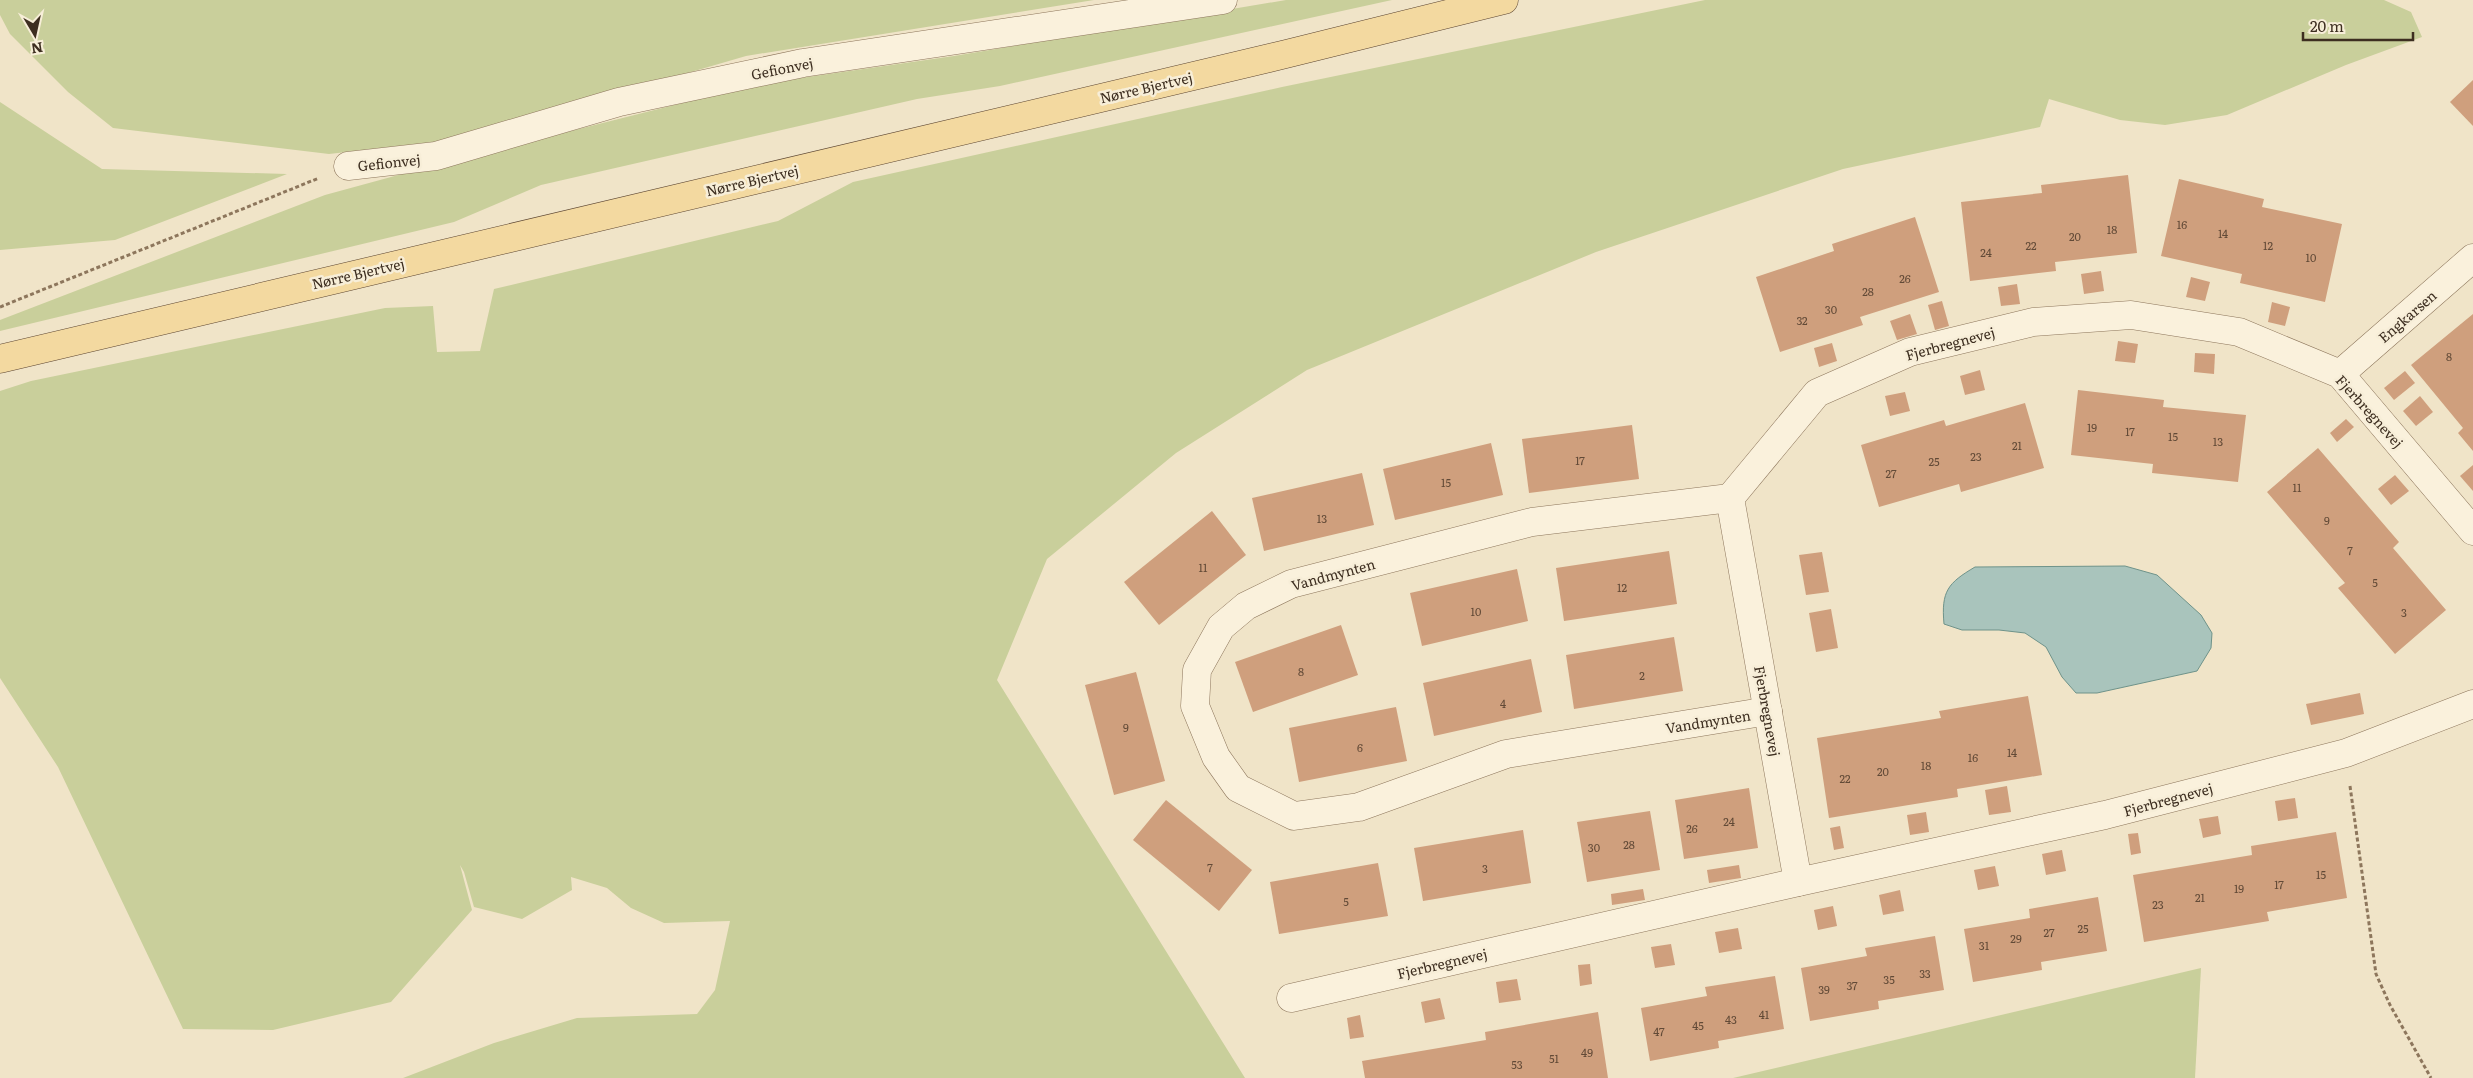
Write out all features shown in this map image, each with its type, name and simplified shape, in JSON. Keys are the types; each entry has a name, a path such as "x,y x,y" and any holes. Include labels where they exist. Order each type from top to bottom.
{"main road":[{"name":"Nørre Bjertvej","path":"0,359 1286,54 1504,0"}],"street":[{"name":"Gefionvej","path":"348,166 436,156 619,102 803,63 1223,0"},
{"name":"Engkarsen","path":"2340,374 2473,258"},
{"name":"Fjerbregnevej","path":"1798,882 1730,498 1817,393 1910,352 2033,322 2131,316 2239,332 2340,374 2473,531"},
{"name":"Vandmynten","path":"1730,498 1532,522 1291,584 1246,606 1221,627 1197,670 1195,706 1216,756 1238,788 1294,816 1359,807 1506,754 1768,711"},
{"name":"Fjerbregnevej","path":"1291,998 1798,882 2105,816 2346,753 2473,704"}],"path":[{"path":"0,307 348,166"},
{"path":"2346,753 2376,974 2390,1005 2431,1078"}],"green space":[{"path":"0,0 1094,0 746,56 461,139 329,154 113,128 68,92 10,34 0,15"},
{"path":"1286,0 1392,0 1000,86 917,99 541,185 454,222 0,331 0,320 325,195 435,165 758,84 954,56"},
{"path":"1705,0 2384,0 2411,12 2422,37 2346,65 2227,115 2165,125 2120,120 2049,99 2040,127 1843,169 1596,252 1307,370 1176,453 1047,559 997,680 1245,1078 403,1078 494,1043 577,1018 697,1014 715,990 730,921 664,923 631,908 607,888 571,877 572,890 522,919 474,907 464,872 460,865 472,910 391,1002 273,1030 183,1029 58,767 0,678 0,391 31,381 385,308 433,306 437,352 480,351 494,289 778,221 853,182 1282,87"},
{"path":"0,102 102,169 287,174 115,240 0,250"},
{"path":"2201,968 2195,1078 1733,1078"}],"water":[{"path":"2125,566 2157,575 2201,615 2212,633 2211,648 2197,671 2097,693 2076,693 2062,677 2046,647 2025,633 1999,630 1962,630 1944,624 1944,603 1948,589 1958,578 1975,567"}],"building":[{"path":"2473,80 2473,126 2450,102"},
{"path":"2128,175 2137,253 2055,262 2056,271 1970,281 1961,202 2042,193 2041,185"},
{"path":"2179,179 2264,199 2262,207 2342,224 2325,302 2240,283 2242,274 2161,256"},
{"path":"1915,217 1939,292 1860,317 1863,325 1780,352 1756,277 1834,251 1832,244"},
{"path":"2101,271 2104,291 2084,294 2081,274"},
{"path":"2191,277 2210,282 2205,301 2186,297"},
{"path":"2017,284 2020,304 2001,306 1998,287"},
{"path":"1942,301 1949,326 1935,330 1928,305"},
{"path":"2272,302 2290,307 2285,326 2268,322"},
{"path":"1910,314 1917,334 1897,340 1890,321"},
{"path":"2473,314 2473,451 2458,433 2463,428 2411,365"},
{"path":"2118,341 2138,344 2135,363 2115,361"},
{"path":"1832,343 1837,361 1819,367 1814,348"},
{"path":"2195,353 2215,354 2214,374 2194,372"},
{"path":"1980,370 1985,390 1965,395 1960,376"},
{"path":"2405,371 2415,383 2394,400 2384,388"},
{"path":"2078,390 2164,400 2163,407 2246,415 2238,482 2152,473 2153,464 2071,455"},
{"path":"1905,392 1910,411 1890,416 1885,396"},
{"path":"2420,396 2433,412 2416,426 2403,411"},
{"path":"2025,403 2044,468 1961,492 1959,484 1879,507 1861,445 1944,420 1946,426"},
{"path":"2346,419 2354,427 2337,442 2330,433"},
{"path":"1632,425 1639,479 1529,493 1522,439"},
{"path":"1491,443 1503,495 1395,520 1383,469"},
{"path":"2318,448 2399,542 2393,548 2446,610 2395,654 2338,588 2345,583 2267,492"},
{"path":"2473,465 2473,491 2460,476"},
{"path":"1362,473 1374,525 1264,551 1252,498"},
{"path":"2395,475 2409,491 2391,505 2378,489"},
{"path":"1212,511 1246,555 1159,625 1124,582"},
{"path":"1669,551 1677,604 1564,621 1556,568"},
{"path":"1822,552 1829,592 1806,595 1799,555"},
{"path":"1517,569 1528,621 1422,646 1410,593"},
{"path":"1831,609 1838,648 1816,652 1809,613"},
{"path":"1341,625 1358,675 1253,712 1235,662"},
{"path":"1674,637 1683,691 1574,709 1566,655"},
{"path":"1531,659 1542,712 1434,736 1423,683"},
{"path":"1136,672 1165,781 1114,795 1085,685"},
{"path":"2360,693 2364,714 2311,725 2306,704"},
{"path":"2028,696 2042,775 1957,789 1958,797 1829,818 1817,738 1941,718 1939,711"},
{"path":"1396,707 1407,761 1299,782 1289,728"},
{"path":"2007,786 2011,812 1989,815 1985,790"},
{"path":"1749,788 1758,848 1684,859 1675,800"},
{"path":"2295,798 2298,818 2278,821 2275,801"},
{"path":"1166,800 1252,870 1219,911 1133,840"},
{"path":"1650,811 1660,870 1587,882 1577,822"},
{"path":"1926,812 1929,832 1910,835 1907,815"},
{"path":"2218,816 2221,834 2203,838 2199,819"},
{"path":"1840,826 1844,848 1834,850 1830,828"},
{"path":"1523,830 1531,883 1423,901 1414,848"},
{"path":"2336,832 2347,898 2267,912 2269,921 2144,942 2133,875 2252,855 2251,846"},
{"path":"2138,833 2141,853 2131,855 2128,834"},
{"path":"2062,850 2066,871 2046,875 2042,854"},
{"path":"1378,863 1388,916 1279,934 1270,882"},
{"path":"1739,865 1741,878 1709,883 1707,870"},
{"path":"1995,866 1999,886 1978,890 1974,870"},
{"path":"1643,889 1645,900 1612,905 1611,894"},
{"path":"1900,890 1904,911 1883,915 1879,895"},
{"path":"2098,897 2107,951 2041,962 2042,970 1973,982 1964,929 2030,918 2029,909"},
{"path":"1833,906 1837,926 1818,930 1814,910"},
{"path":"1738,928 1742,949 1719,953 1715,932"},
{"path":"1935,936 1944,990 1878,1001 1879,1009 1810,1021 1801,968 1867,956 1865,948"},
{"path":"1671,944 1675,965 1655,968 1651,947"},
{"path":"1590,964 1592,984 1580,986 1578,965"},
{"path":"1775,976 1784,1029 1718,1041 1719,1048 1650,1061 1641,1008 1707,996 1705,987"},
{"path":"1517,979 1521,1000 1499,1003 1496,982"},
{"path":"1440,998 1445,1019 1425,1023 1421,1002"},
{"path":"1598,1012 1608,1078 1365,1078 1362,1061 1486,1040 1485,1032"},
{"path":"1360,1015 1364,1037 1350,1039 1347,1018"}]}
